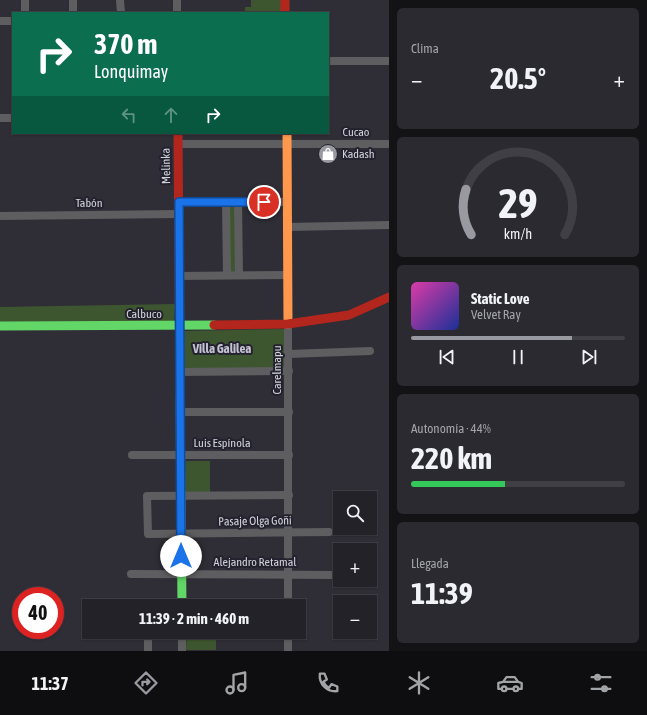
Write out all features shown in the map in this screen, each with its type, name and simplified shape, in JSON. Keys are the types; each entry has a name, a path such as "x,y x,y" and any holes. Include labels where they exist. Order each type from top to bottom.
{"street":[{"path":"25,0 25,12"},
{"path":"73,0 73,12"},
{"path":"120,0 121,12"},
{"path":"177,0 177,12"},
{"path":"285,0 285,12"},
{"path":"0,21 12,21"},
{"path":"329,61 389,61"},
{"path":"0,118 12,118"},
{"name":"Melinka","path":"178,134 182,599"},
{"name":"Carelmapu","path":"287,134 289,371 288,599"},
{"name":"Cucao","path":"178,144 389,144"},
{"path":"226,201 227,275"},
{"path":"238,201 239,275"},
{"path":"179,202 287,202"},
{"name":"Tabón","path":"0,216 179,214"},
{"path":"287,227 389,225"},
{"path":"179,276 288,275"},
{"name":"Calbuco","path":"0,326 180,326 288,324 349,315 389,297"},
{"path":"288,354 370,351"},
{"path":"180,372 289,371"},
{"path":"180,412 289,412"},
{"name":"Luis Espínola","path":"132,455 289,455"},
{"path":"181,496 289,495"},
{"name":"Pasaje Olga Goñi","path":"181,496 147,496 148,534 329,532"},
{"name":"Alejandro Retamal","path":"131,574 332,575"},
{"path":"148,639 148,651"},
{"path":"182,639 182,651"},
{"path":"288,639 288,651"}],"green space":[{"path":"251,0 281,0 281,12 245,12 245,7 251,7"},
{"path":"228,205 237,205 237,273 228,273"},
{"path":"175,304 174,321 0,322 0,307"},
{"path":"284,329 284,369 184,370 184,331"},
{"path":"186,461 210,461 210,493 186,493"},
{"path":"187,639 216,639 216,650 186,650"}],"traffic: fast":[{"path":"0,326 214,325"},
{"path":"180,395 182,599"}],"traffic: slow":[{"path":"287,134 288,324"}],"traffic: jam":[{"path":"285,0 285,12"},
{"path":"178,134 180,395"},
{"path":"214,325 288,324 349,315 389,297"}],"place":[{"name":"Kadash","path":"328,154"}],"district":[{"name":"Villa Galilea","path":"222,348"}],"route":[{"path":"181,556 179,202 264,202"}]}
